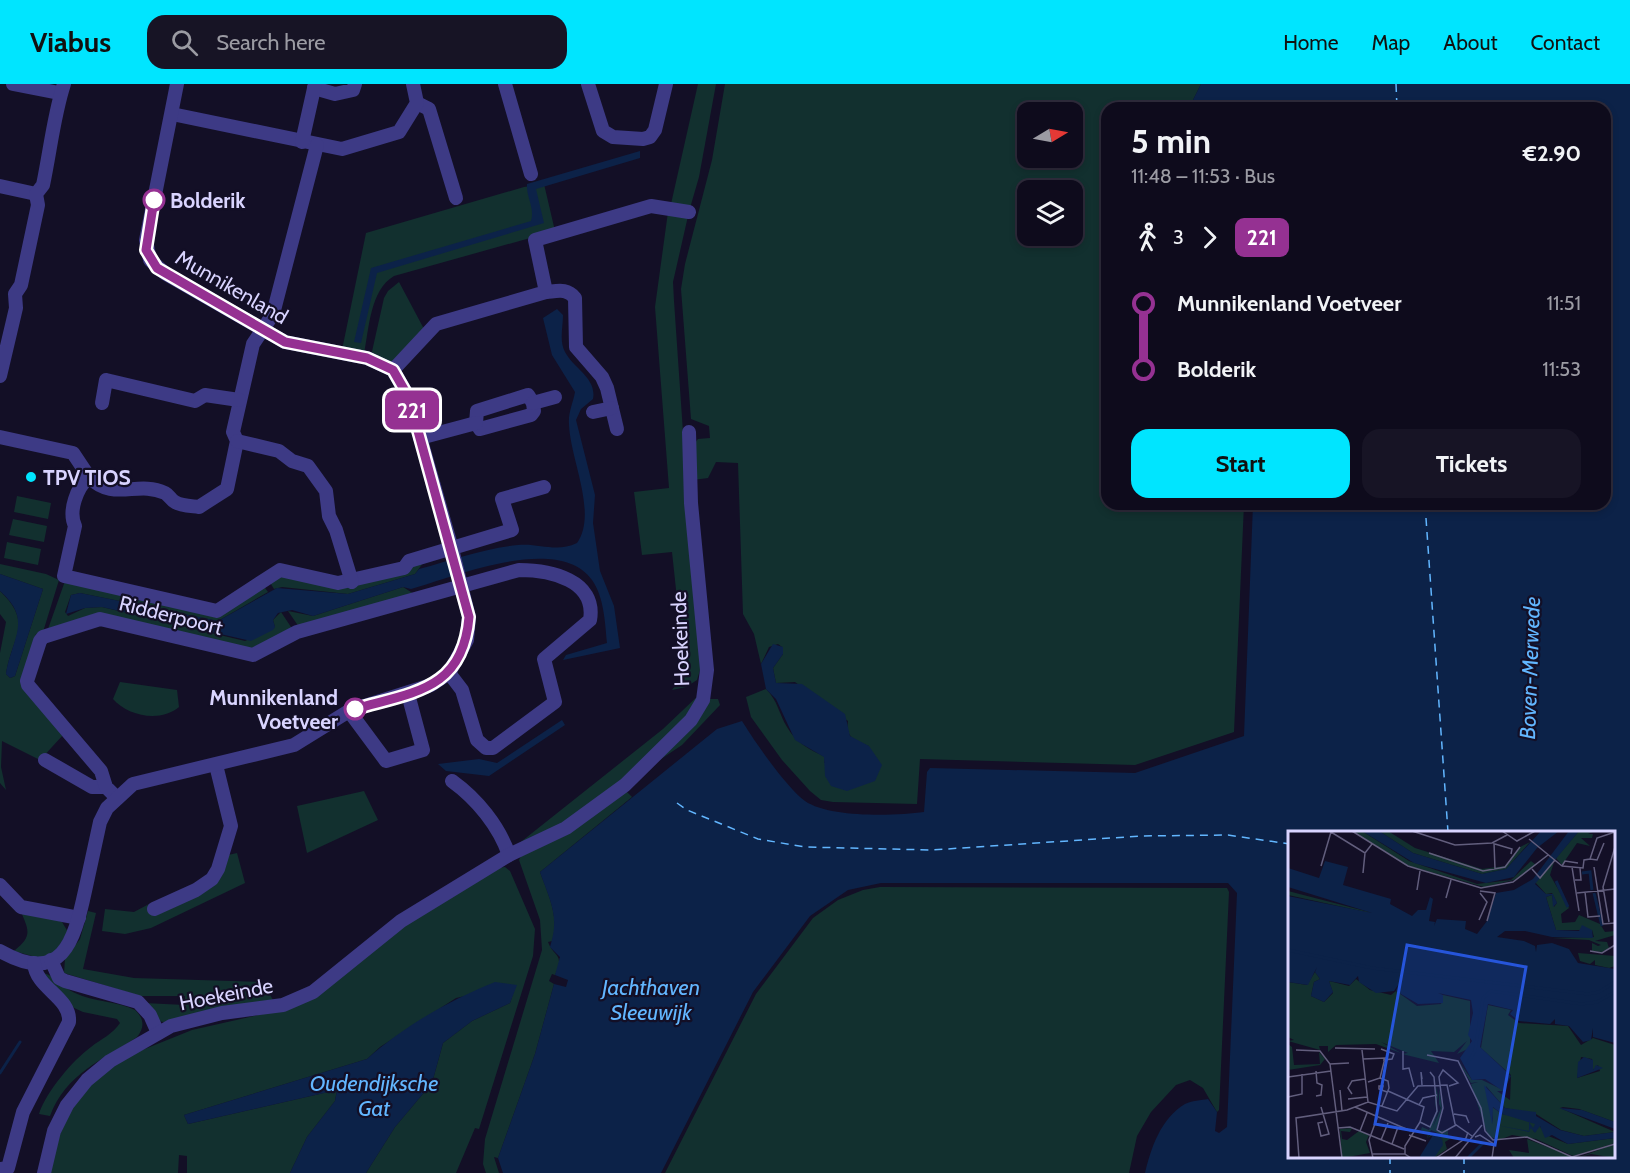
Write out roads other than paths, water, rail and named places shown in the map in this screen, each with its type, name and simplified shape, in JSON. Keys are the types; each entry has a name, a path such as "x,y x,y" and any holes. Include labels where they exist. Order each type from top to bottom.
{"street":[{"path":"0,376 16,308 15,294 21,285 36,216 38,205 36,194 43,185 62,89 13,84"},
{"name":"Munnikenland","path":"177,84 146,250 157,268 285,342 367,358 393,370"},
{"path":"302,142 314,86 335,94 353,90 355,84"},
{"path":"172,114 342,149 399,132 417,103 413,84"},
{"path":"506,84 531,174"},
{"path":"588,84 603,131 613,137 643,139 650,137 655,130 666,84"},
{"path":"417,103 429,109 456,198"},
{"path":"0,437 73,453 98,486 125,492 137,487 166,493 176,502 199,507 227,489 237,441 233,432 253,344 263,331 276,302 317,145"},
{"path":"0,186 36,194"},
{"path":"546,292 535,240 651,206 689,212"},
{"path":"0,290 15,294"},
{"path":"0,951 22,962 34,963 51,960 64,952 71,942 79,918 100,822 107,808 127,788 141,781 294,745 350,711 408,694 431,685 449,673 467,640 469,617 409,398 393,370 436,324 546,292 570,292 575,298 576,347 602,377 617,429"},
{"path":"102,403 106,380 195,401 205,395 239,400"},
{"path":"420,438 476,423 480,429 531,415 534,411 533,403 555,397"},
{"path":"593,412 612,408"},
{"name":"Hoekeinde","path":"44,1173 54,1131 76,1092 110,1061 171,1026 222,1014 283,1005 313,992 401,921 509,855 566,828 625,785 691,720 703,700 707,670 691,503 689,432"},
{"path":"237,441 279,451 292,461 308,465 326,491 328,516 336,530 352,582"},
{"path":"89,477 80,485 72,519 75,526 64,576 217,611 280,570 338,583 352,582 404,568 409,561 453,553 512,530 502,499 544,487"},
{"path":"449,673 462,690 477,740 486,748 493,748 552,707 555,696 544,666 544,659 583,629 590,620 592,611 590,600 584,592 564,577 541,570 519,570 460,583"},
{"name":"Ridderpoort","path":"117,798 106,787 101,771 28,685 27,681 43,637 100,619 254,656 297,632 460,583"},
{"path":"350,711 386,761 423,750 408,694"},
{"name":"Ridderpoort","path":"45,760 93,787 106,787"},
{"path":"154,909 196,890 212,879 218,869 231,826 216,765"},
{"path":"452,781 474,800 503,839 509,855"},
{"path":"0,885 21,907 79,918"},
{"path":"51,960 60,978 65,981 138,1002 150,1015 159,1033"},
{"path":"0,1169 8,1168 23,1112 69,1022 66,1007 38,978 34,963"}],"water":[{"path":"1201,84 1630,84 1630,1173 1145,1173 1150,1154 1163,1125 1185,1104 1208,1099 1217,1112 1215,1131 1219,1133 1227,1127 1237,893 1228,883 881,883 848,890 810,916 753,992 661,1173 503,1173 498,1158 535,1054 554,984 566,987 568,980 555,975 560,957 550,947 554,917 540,872 717,729 742,721 789,786 805,801 816,807 846,813 880,815 924,812 927,772 930,768 1135,773 1244,736 1253,510 1611,510 1611,102 1192,102"},
{"path":"640,151 640,158 536,189 544,223 377,273 361,343 354,342 371,268 531,221 532,212 527,184"},
{"path":"557,309 563,315 563,348 592,385 593,399 581,409 576,420 595,495 593,523 600,571 614,606 620,648 563,660 566,655 607,643 605,618 592,580 576,566 555,560 531,559 478,568 411,589 403,587 313,616 292,610 278,613 273,620 275,627 273,630 251,641 102,607 85,608 66,614 71,595 80,593 218,621 277,588 348,594 415,574 419,569 493,549 518,545 555,548 577,543 583,531 585,517 581,485 570,438 570,412 575,392 552,355 543,318"},
{"path":"0,574 43,589 15,676 10,678 6,674 18,630 18,621 16,611 10,601 0,591"},
{"path":"773,644 783,647 783,654 773,668 776,683 802,684 845,714 850,736 869,746 882,765 875,781 847,791 831,786 825,776 824,757 795,740 776,699 766,689 761,664"},
{"path":"562,720 565,725 489,776 446,771 438,764 479,759 497,763"},
{"name":"Oudendijksche Gat","path":"495,982 517,985 510,1003 472,1021 443,1043 432,1083 395,1127 366,1173 290,1173 307,1137 335,1101 337,1090 188,1124 184,1115 367,1059 428,1015"}],"waterway":[{"path":"0,1073 20,1042"}],"place":[{"name":"Bolderik","path":"154,200"},
{"name":"TPV TIOS","path":"31,477"},
{"name":"Munnikenland Voetveer","path":"355,709"}],"water label":[{"name":"Boven-Merwede","path":"1530,668"},
{"name":"Jachthaven Sleeuwijk","path":"651,1000"}]}
